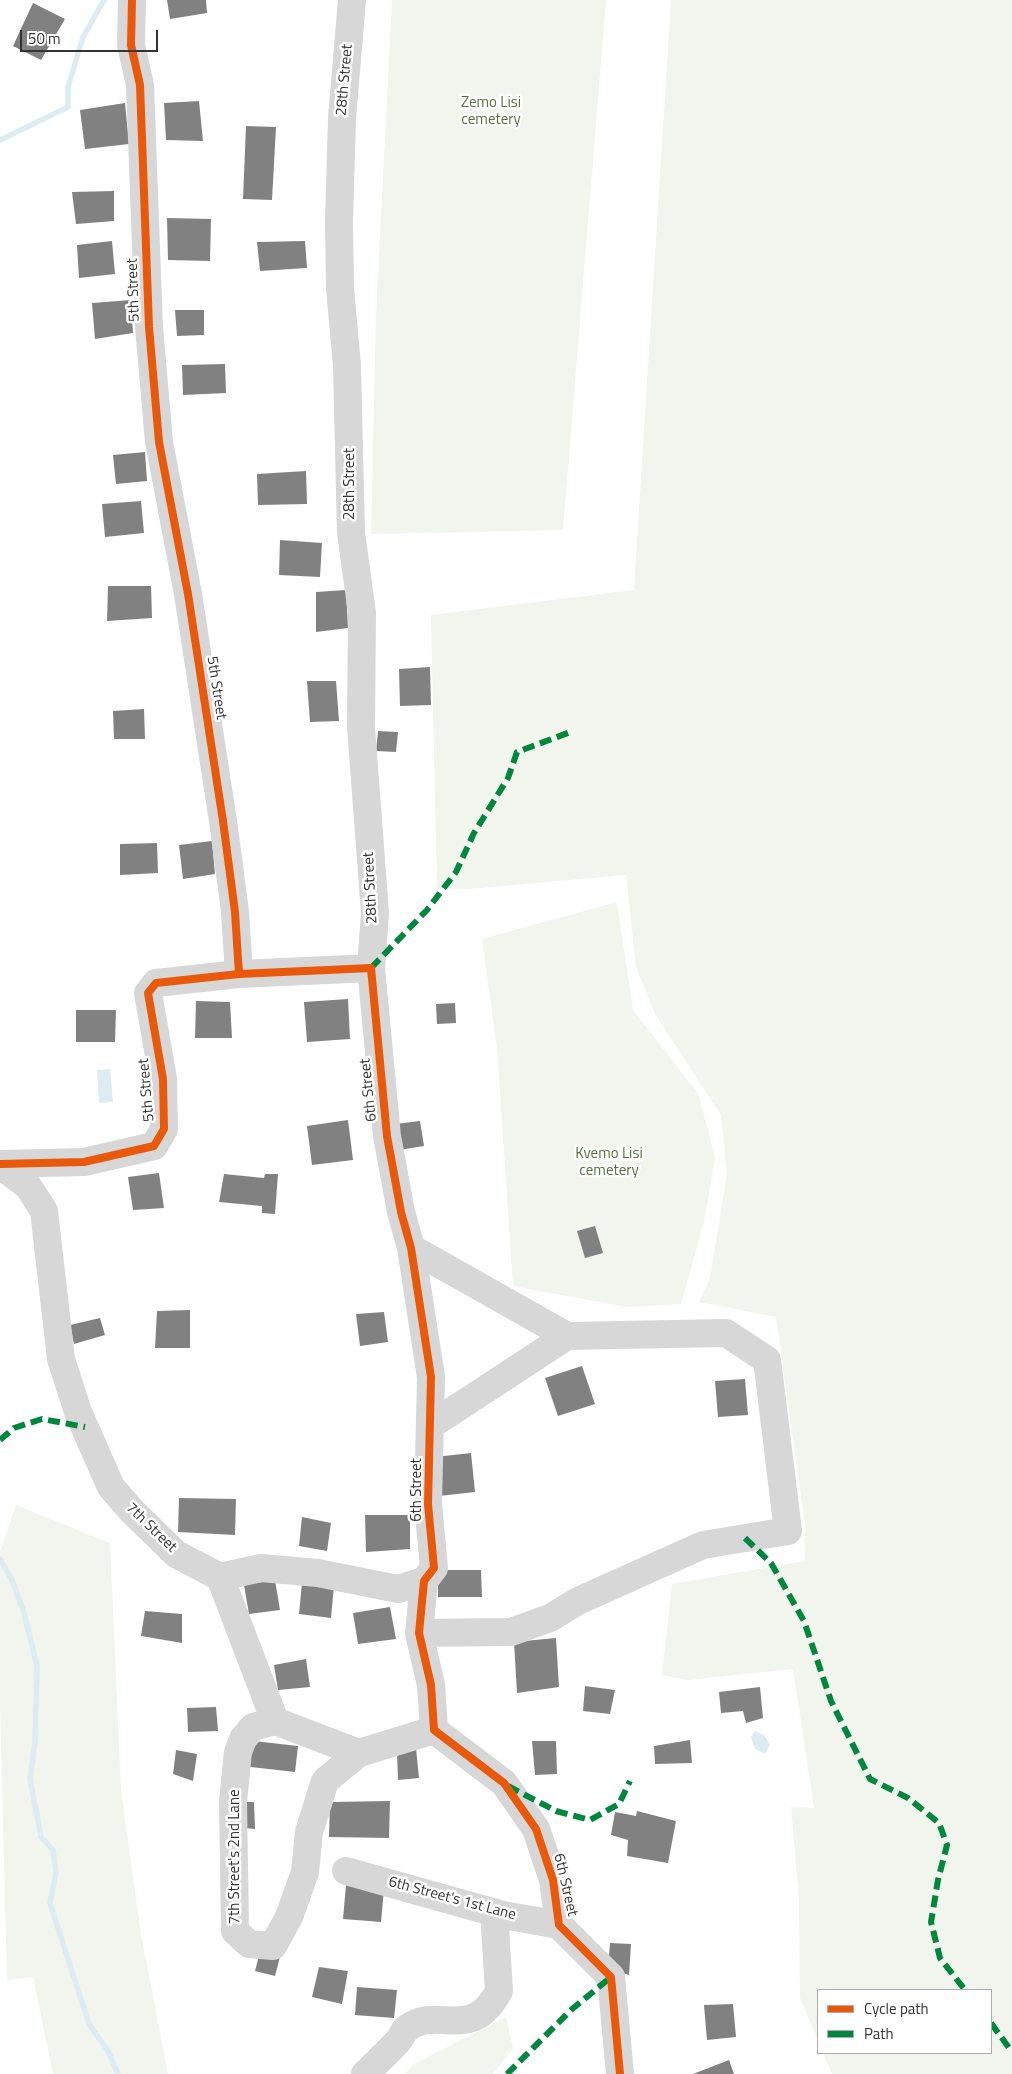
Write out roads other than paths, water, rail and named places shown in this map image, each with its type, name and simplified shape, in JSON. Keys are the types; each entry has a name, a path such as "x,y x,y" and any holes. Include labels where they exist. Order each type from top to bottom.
{"street":[{"name":"5th Street","path":"0,1165 84,1162 154,1146 164,1129 163,1079 148,993 156,984 239,974 235,912 223,821 188,594 159,442 149,327 140,85 131,45 132,0"},
{"name":"28th Street","path":"352,0 342,118 339,222 340,288 347,366 351,533 362,613 361,727 374,913 371,968"},
{"path":"239,974 371,968"},
{"name":"6th Street","path":"371,968 387,1136 401,1212 411,1248 431,1377 428,1504 434,1568 424,1581 419,1633 431,1685 434,1730 504,1783 536,1829 553,1880 560,1925 610,1977 620,2074"},
{"name":"7th Street","path":"0,1165 28,1186 44,1211 61,1359 78,1412 111,1487 132,1511 176,1554 220,1577"},
{"path":"411,1248 567,1336 726,1333 767,1360 788,1531 703,1545 578,1601 550,1618 511,1632 419,1633"},
{"path":"431,1425 567,1336"},
{"path":"424,1581 398,1588 318,1573 261,1568 220,1577 275,1721 359,1753 434,1730"},
{"name":"7th Street's 2nd Lane","path":"275,1721 253,1727 242,1739 238,1752 233,1801 235,1931 248,1944 273,1946 289,1917 305,1872 309,1832 325,1780 359,1753"},
{"name":"6th Street's 1st Lane","path":"346,1871 494,1912 560,1925"},
{"path":"365,2074 399,2040 405,2029 423,2020 460,2022 486,2010 493,2002 499,1991 494,1912"}],"waterway":[{"path":"0,140 68,107 68,87 83,37 104,0"},
{"path":"0,1559 12,1580 24,1613 37,1666 35,1743 30,1779 41,1837 53,1850 56,1872 50,1903 89,2024 108,2051 118,2074"}],"park label":[{"name":"Zemo Lisi cemetery","path":"491,112"},
{"name":"Kvemo Lisi cemetery","path":"609,1162"}]}
